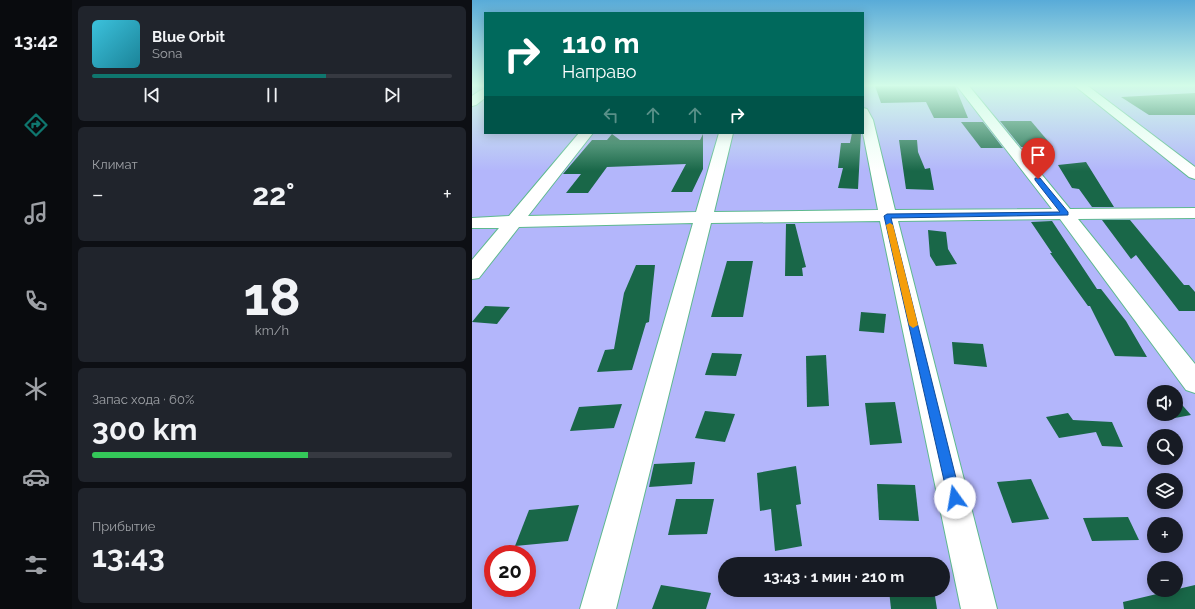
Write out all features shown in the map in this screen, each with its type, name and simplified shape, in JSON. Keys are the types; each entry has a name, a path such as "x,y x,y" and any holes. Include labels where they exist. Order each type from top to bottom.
{"street":[{"path":"864,114 867,120 887,216 958,513 979,609"},
{"path":"986,114 1065,214 1195,383"},
{"path":"1118,114 1195,174"},
{"path":"472,272 512,221 585,134"},
{"path":"598,609 726,134"},
{"path":"472,223 704,217 1195,213"}],"shaded area":[{"path":"472,114 484,114 484,134 864,134 864,114 1195,114 1195,609 472,609"}],"building":[{"path":"932,114 967,114 968,118 934,118"},
{"path":"1148,114 1195,114 1195,115"},
{"path":"1000,121 1031,121 1053,147 1021,147"},
{"path":"961,122 983,122 1003,148 981,148"},
{"path":"612,134 620,140 700,140 703,134 703,169 692,192 671,192 686,164 607,167 588,193 566,193 581,174 563,174 592,140 607,140"},
{"path":"852,134 861,134 858,189 838,188 843,168 838,168 841,143 850,143"},
{"path":"899,140 917,140 918,152 925,169 930,168 934,190 906,189"},
{"path":"1086,162 1114,207 1092,207 1079,189 1072,188 1058,165"},
{"path":"1102,220 1130,220 1184,285 1189,285 1195,292 1195,311 1179,311 1136,255 1131,259"},
{"path":"1052,221 1097,289 1101,289 1126,321 1147,357 1115,356 1090,306 1088,306 1050,253 1052,253 1031,222"},
{"path":"786,224 795,224 806,267 802,268 803,276 785,276"},
{"path":"928,230 946,232 948,249 957,264 936,266 930,256"},
{"path":"727,261 753,261 743,317 711,317"},
{"path":"636,265 655,265 649,322 646,323 632,370 597,372 605,350 614,349 624,293"},
{"path":"485,306 510,307 497,324 472,322"},
{"path":"861,312 886,314 884,333 859,331"},
{"path":"952,342 983,344 987,367 954,364"},
{"path":"712,353 742,354 736,376 705,375"},
{"path":"826,355 829,406 807,407 806,356"},
{"path":"895,402 902,443 870,445 865,403"},
{"path":"622,404 614,428 570,431 579,407"},
{"path":"1183,406 1191,415 1183,416"},
{"path":"705,411 735,414 725,442 695,438"},
{"path":"1068,413 1073,420 1112,422 1123,447 1102,446 1096,432 1059,438 1046,417"},
{"path":"695,462 692,484 649,487 654,464"},
{"path":"796,466 801,504 796,505 802,546 775,551 771,509 760,511 757,473"},
{"path":"1031,479 1049,519 1012,523 997,482"},
{"path":"877,484 915,485 919,521 879,520"},
{"path":"676,499 714,499 707,534 668,535"},
{"path":"579,505 568,541 515,545 529,510"},
{"path":"1128,517 1139,540 1092,541 1083,518"},
{"path":"661,585 711,593 706,609 652,609"},
{"path":"1195,585 1195,609 1124,609 1123,602 1147,596 1183,597 1183,588"},
{"path":"890,597 935,597 937,609 891,609"}],"slow traffic":[{"path":"890,225 913,325"}],"route":[{"path":"955,498 887,216 1065,214 1038,179"}]}
